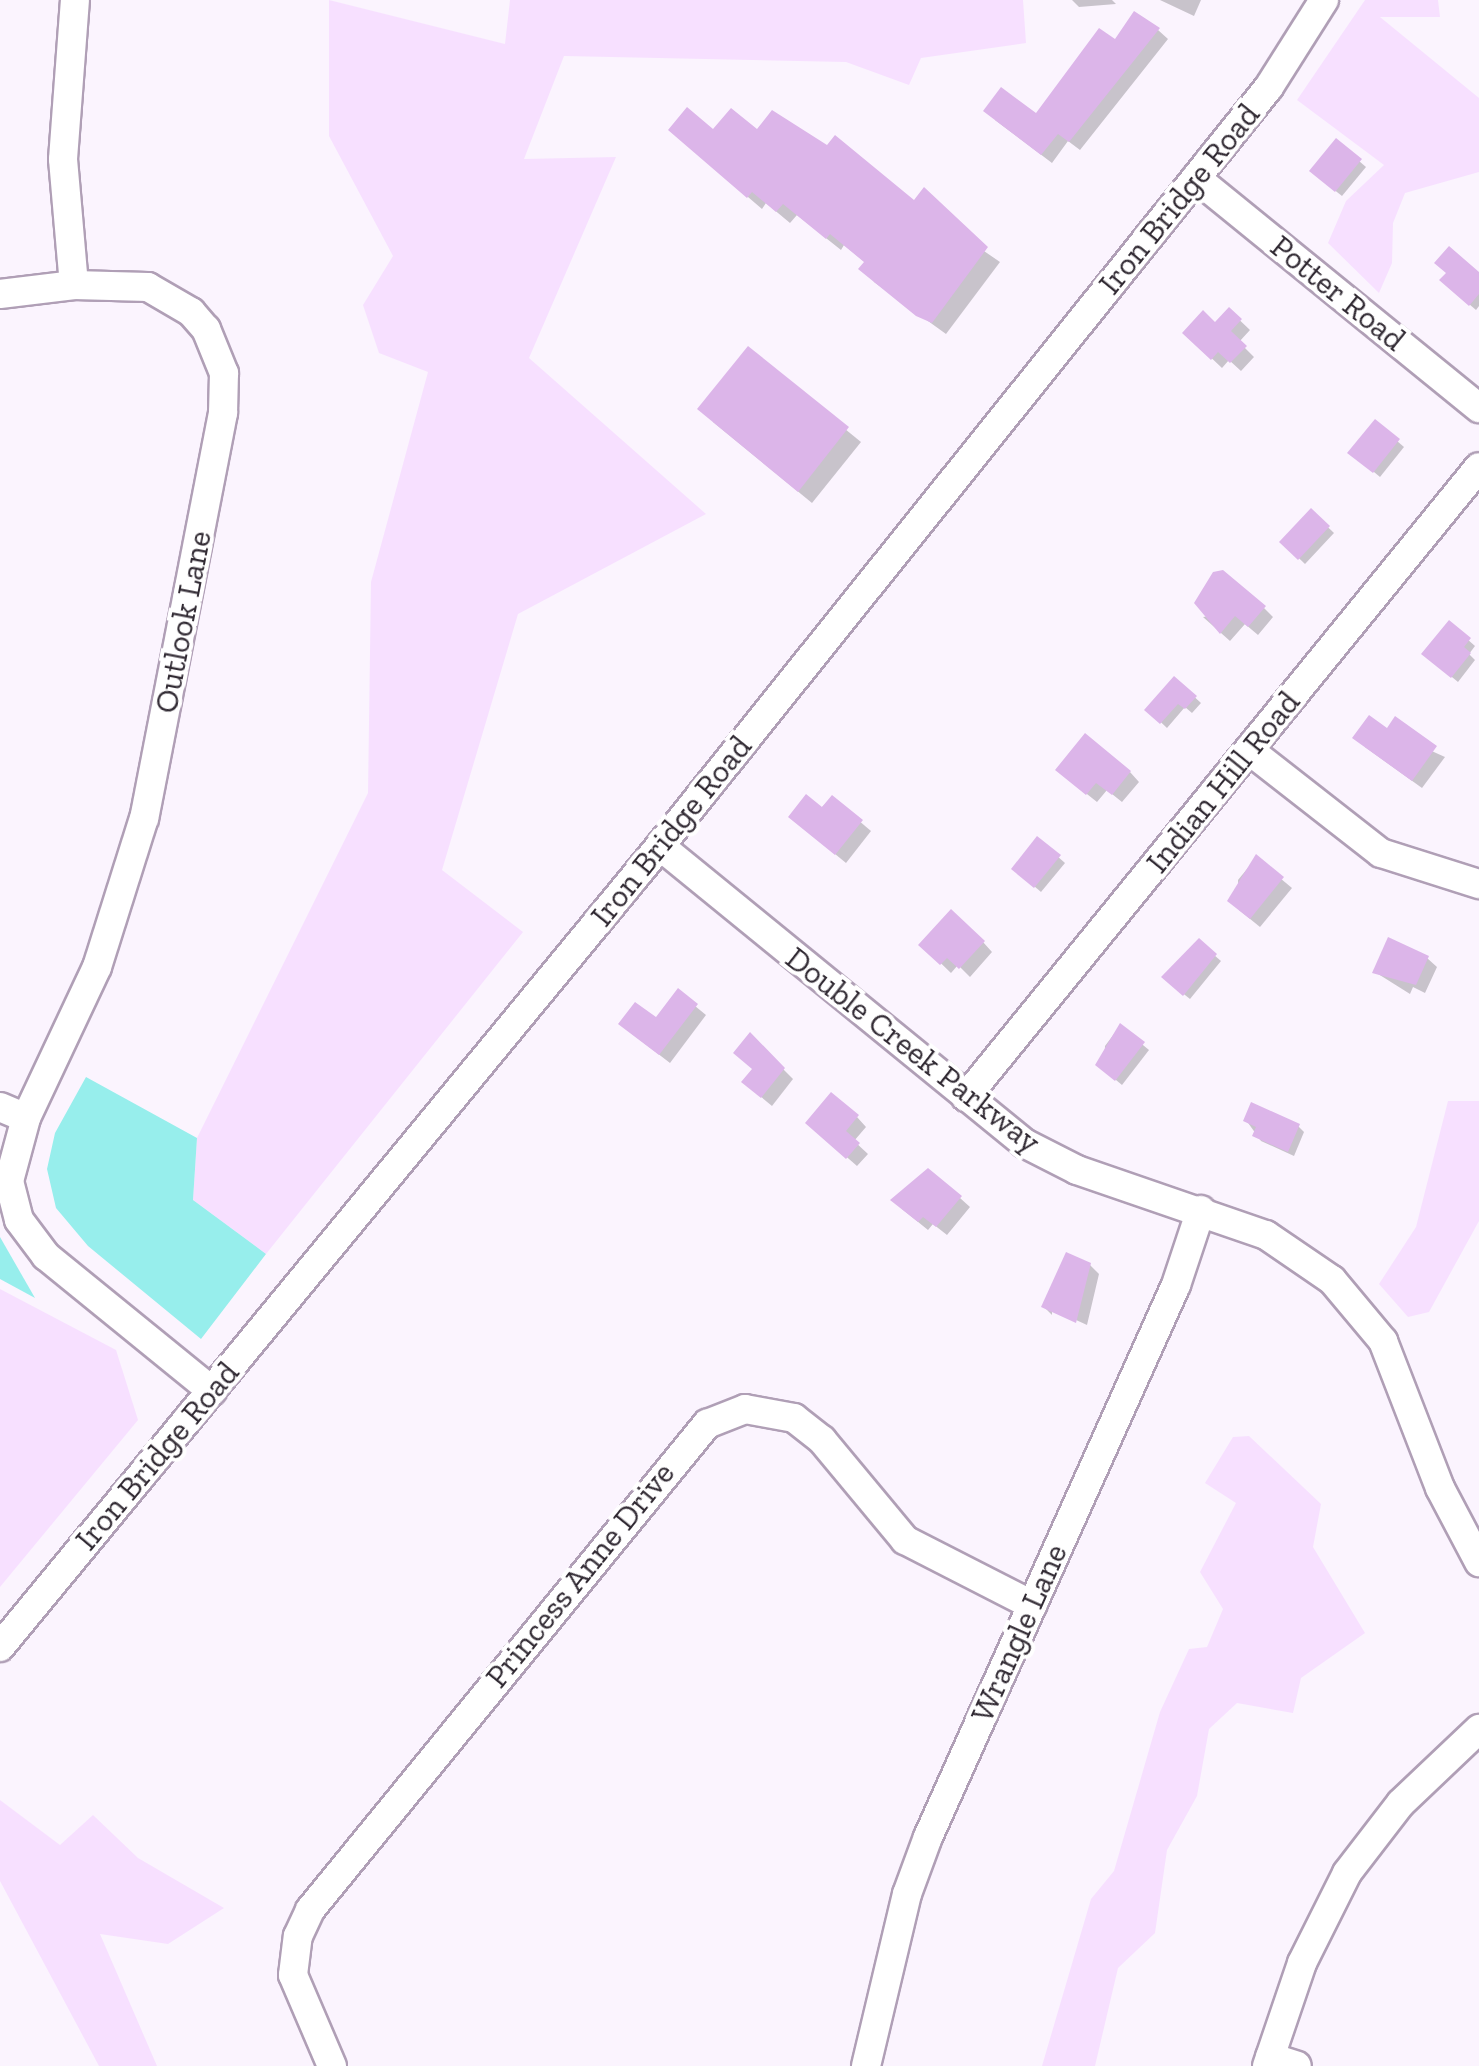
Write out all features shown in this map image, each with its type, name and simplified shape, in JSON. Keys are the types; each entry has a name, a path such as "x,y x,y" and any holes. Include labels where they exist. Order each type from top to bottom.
{"street":[{"path":"74,284 63,159 75,0"},
{"name":"Iron Bridge Road","path":"0,1647 660,846 1269,87 1324,0"},
{"name":"Potter Road","path":"1196,178 1479,408"},
{"name":"Outlook Lane","path":"0,294 74,284 122,283 170,297 206,329 226,390 130,871 97,968 26,1118 9,1181 30,1239 212,1390"},
{"name":"Indian Hill Road","path":"966,1097 1479,467"},
{"path":"1249,750 1381,853 1479,884"},
{"name":"Double Creek Parkway","path":"660,846 966,1097 1048,1156 1201,1210 1290,1248 1362,1312 1398,1371 1440,1488 1479,1562"},
{"path":"0,1107 26,1118"},
{"name":"Wrangle Lane","path":"866,2066 907,1894 1176,1285 1201,1210"},
{"name":"Princess Anne Drive","path":"332,2066 293,1974 298,1936 310,1910 707,1424 745,1410 794,1418 822,1440 905,1540 1032,1605"},
{"path":"1278,2063 1302,1963 1347,1873 1402,1803 1479,1729"}],"shaded area":[{"path":"329,0 505,44 510,0 1023,0 1026,43 921,58 909,85 846,62 564,56 524,159 616,157 529,358 706,514 518,614 442,870 523,932 266,1254 193,1200 197,1138 368,793 371,582 428,372 379,353 363,305 393,256 329,136"},
{"path":"1365,0 1438,0 1440,17 1380,17 1479,98 1479,172 1405,193 1393,223 1392,263 1379,293 1328,243 1346,201 1384,165 1297,100"},
{"path":"1448,1101 1479,1101 1479,1221 1429,1312 1408,1317 1379,1284 1416,1227"},
{"path":"0,1289 116,1350 138,1420 0,1587"},
{"path":"1249,1436 1321,1504 1313,1547 1365,1633 1301,1678 1293,1713 1237,1703 1209,1729 1197,1796 1167,1850 1155,1933 1118,1968 1095,2066 1042,2066 1091,1899 1114,1871 1160,1712 1189,1649 1207,1647 1223,1609 1200,1572 1236,1503 1205,1483 1233,1437"},
{"path":"0,1800 60,1845 93,1815 138,1858 224,1908 168,1944 100,1934 157,2066 99,2066 0,1881"}],"water":[{"path":"86,1077 197,1138 193,1200 266,1254 201,1339 88,1246 56,1208 47,1169 55,1133"},
{"path":"0,1237 35,1298 0,1279"}],"building":[{"path":"1134,11 1160,28 1069,142 1058,134 1041,155 983,111 1001,87 1036,113 1099,28 1115,39"},
{"path":"687,107 713,129 731,108 757,129 772,110 827,145 835,135 914,200 924,187 988,247 932,323 916,316 858,269 864,262 830,234 826,239 783,204 776,212 752,192 747,198 668,130"},
{"path":"1336,138 1362,159 1335,192 1309,171"},
{"path":"1449,246 1479,272 1479,294 1469,306 1439,280 1446,273 1434,263"},
{"path":"1229,307 1242,319 1231,331 1247,346 1230,363 1218,352 1211,360 1182,333 1203,310 1215,322"},
{"path":"748,346 849,427 798,492 697,409"},
{"path":"1375,419 1400,439 1373,473 1347,453"},
{"path":"1311,508 1330,526 1298,560 1279,542"},
{"path":"1223,570 1266,606 1248,627 1235,616 1220,634 1194,603 1213,572"},
{"path":"1449,620 1471,638 1464,647 1471,653 1451,678 1421,654"},
{"path":"1174,676 1197,696 1185,709 1178,704 1160,724 1144,710"},
{"path":"1369,715 1387,728 1395,716 1437,746 1412,781 1352,738"},
{"path":"1085,733 1131,771 1112,795 1096,783 1086,795 1055,770"},
{"path":"806,794 822,807 832,795 863,820 835,855 788,817"},
{"path":"1037,836 1061,855 1034,888 1011,869"},
{"path":"1256,854 1284,877 1250,919 1227,901"},
{"path":"951,909 985,941 959,969 947,958 940,965 918,945"},
{"path":"1388,937 1429,956 1416,985 1372,973"},
{"path":"1199,938 1217,954 1183,996 1161,977"},
{"path":"678,988 698,1004 659,1055 618,1024 635,1002 656,1017"},
{"path":"1120,1023 1145,1042 1115,1081 1095,1065"},
{"path":"750,1032 785,1068 761,1098 741,1082 752,1069 733,1053"},
{"path":"831,1092 859,1115 846,1131 860,1143 846,1159 805,1123"},
{"path":"1251,1102 1300,1124 1288,1152 1252,1136 1256,1127 1243,1121"},
{"path":"928,1168 962,1196 936,1227 923,1217 918,1222 890,1200"},
{"path":"1066,1252 1091,1263 1076,1323 1041,1307"}]}
